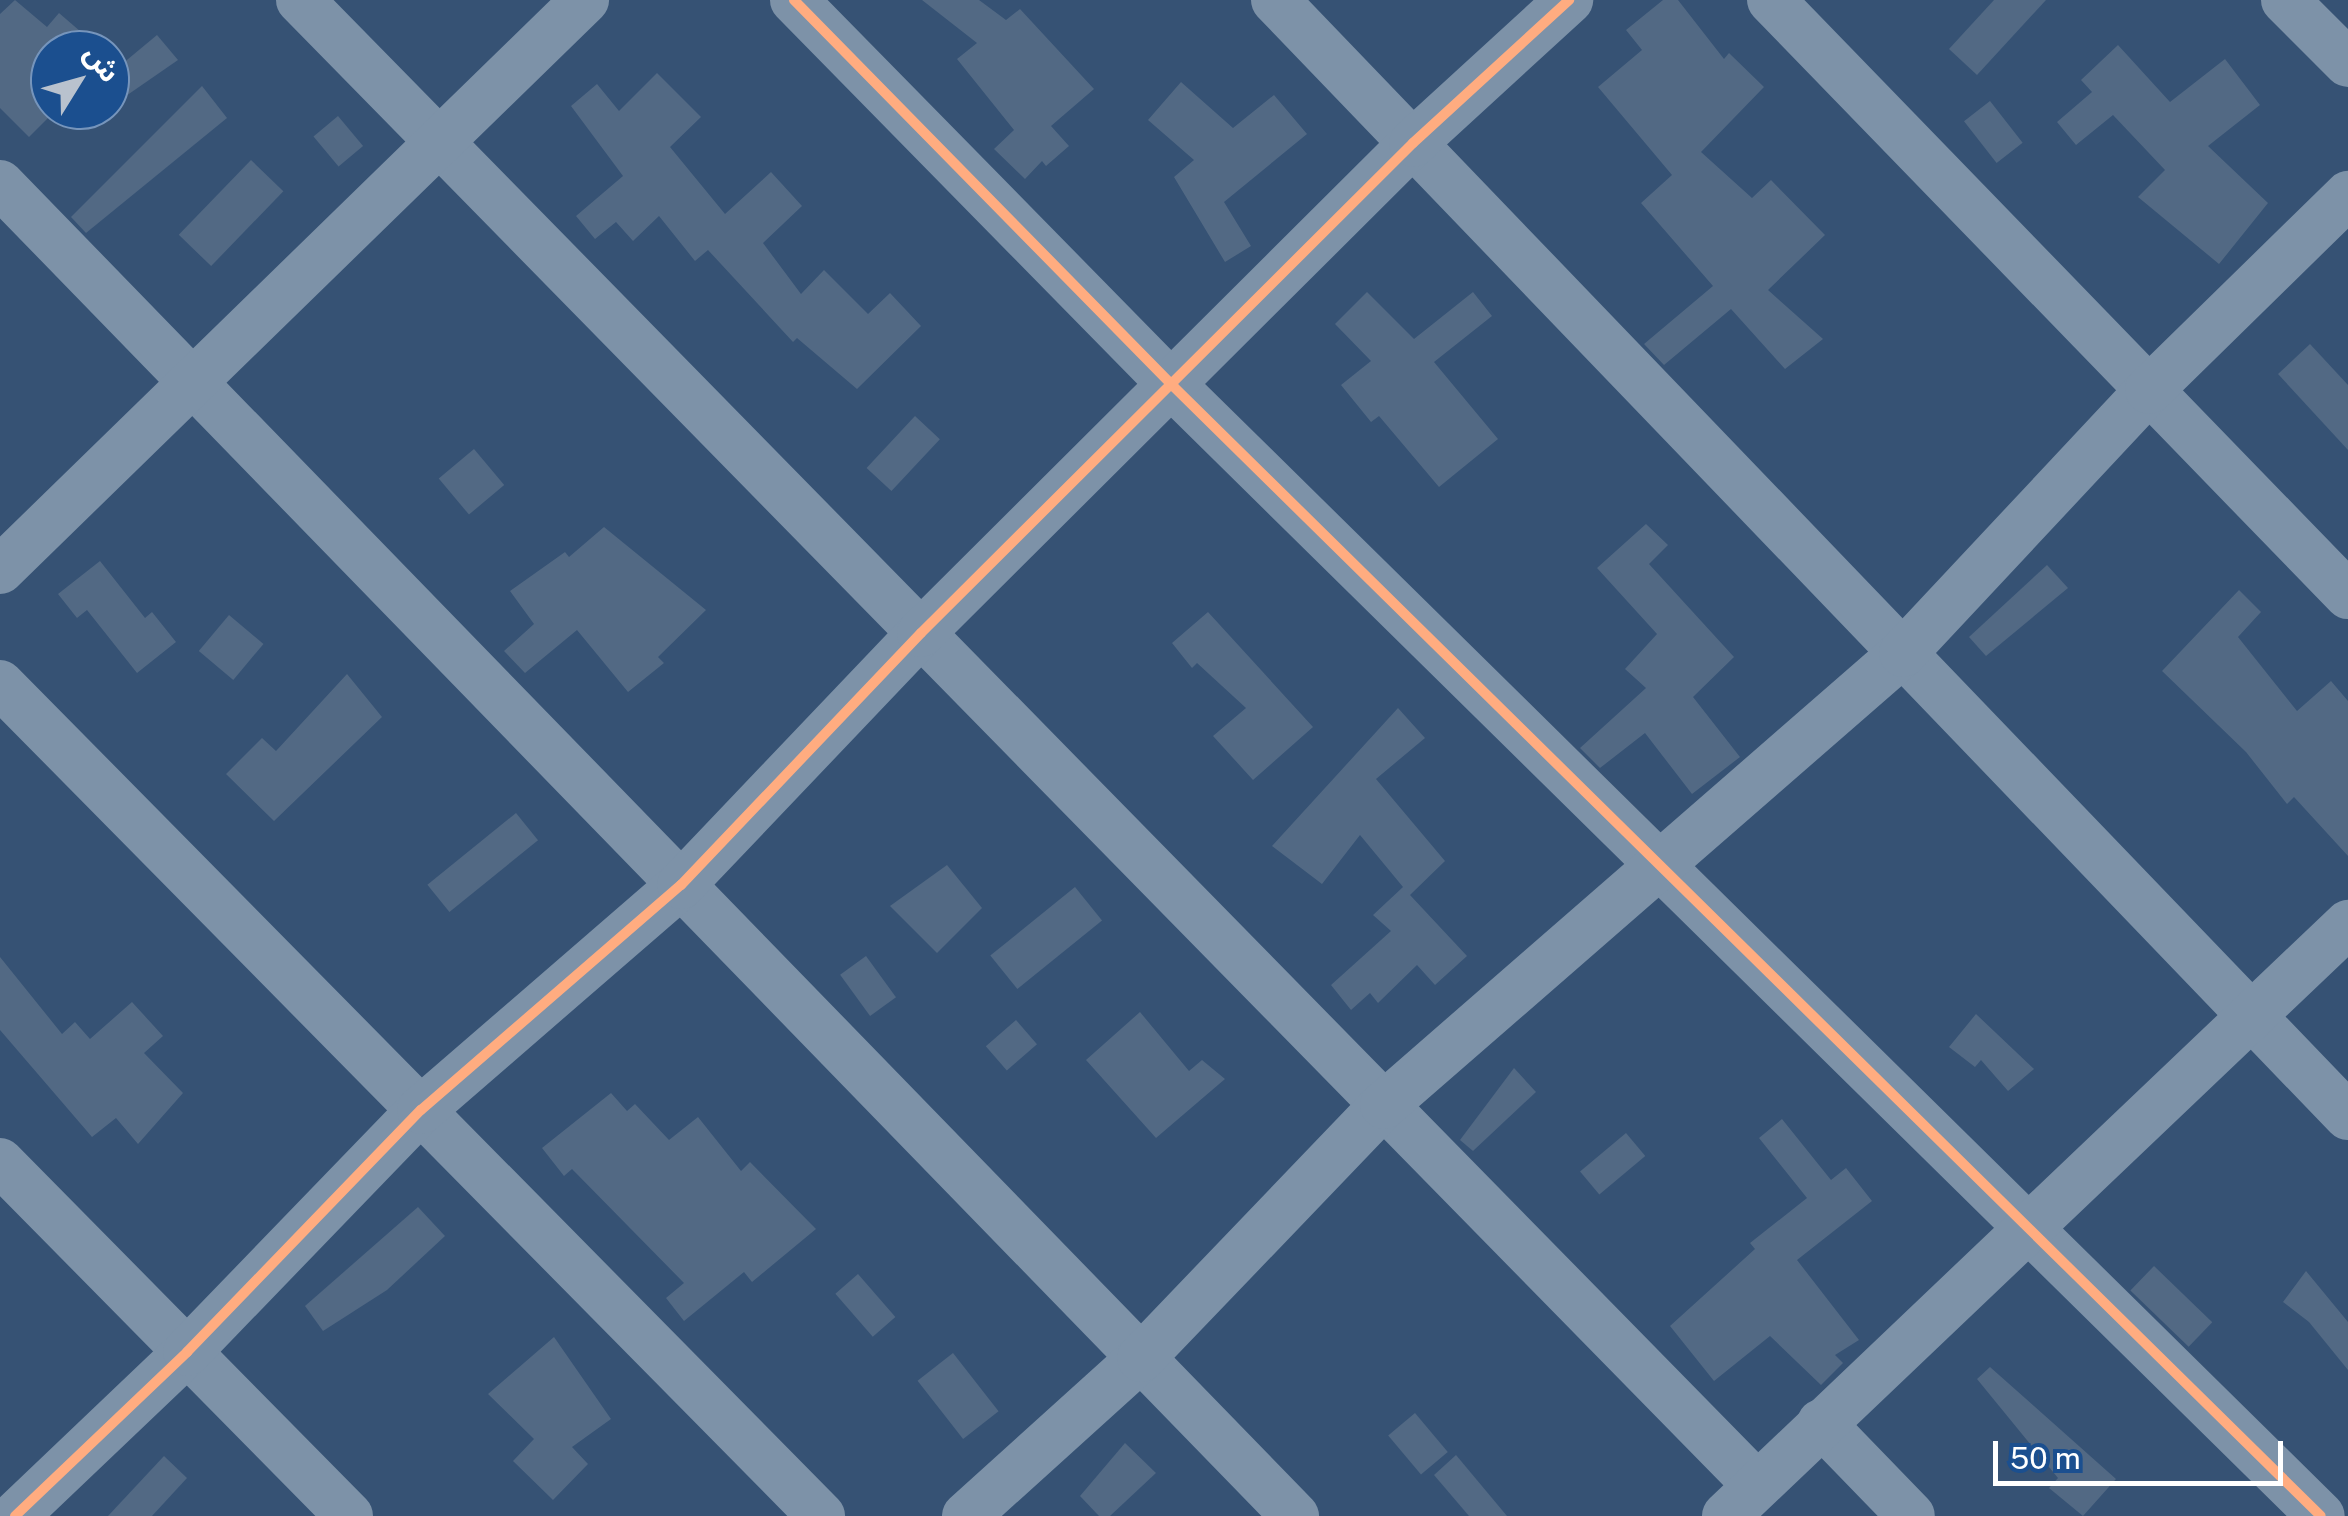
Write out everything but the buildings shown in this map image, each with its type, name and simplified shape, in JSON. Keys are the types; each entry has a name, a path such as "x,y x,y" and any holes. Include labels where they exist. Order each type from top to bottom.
{"street":[{"path":"300,0 1384,1105 1741,1500 2254,1018 2348,924"},
{"path":"0,570 585,0"},
{"path":"794,0 1174,387 2032,1225 2321,1516"},
{"path":"1275,0 2348,1116"},
{"path":"15,1516 187,1352 420,1110 681,884 921,633 1174,387 1413,143 1569,0"},
{"path":"1771,0 2348,596"},
{"path":"2286,0 2348,63"},
{"path":"0,184 1295,1516"},
{"path":"966,1516 1142,1358 1384,1105 1903,653 2149,390 2348,195"},
{"path":"0,684 821,1516"},
{"path":"0,1162 349,1516"},
{"path":"1822,1423 1911,1516"}],"cycle path":[{"path":"794,0 1174,387 2321,1516"},
{"path":"15,1516 187,1352 421,1110 681,885 921,633 1413,143 1569,0"}]}
